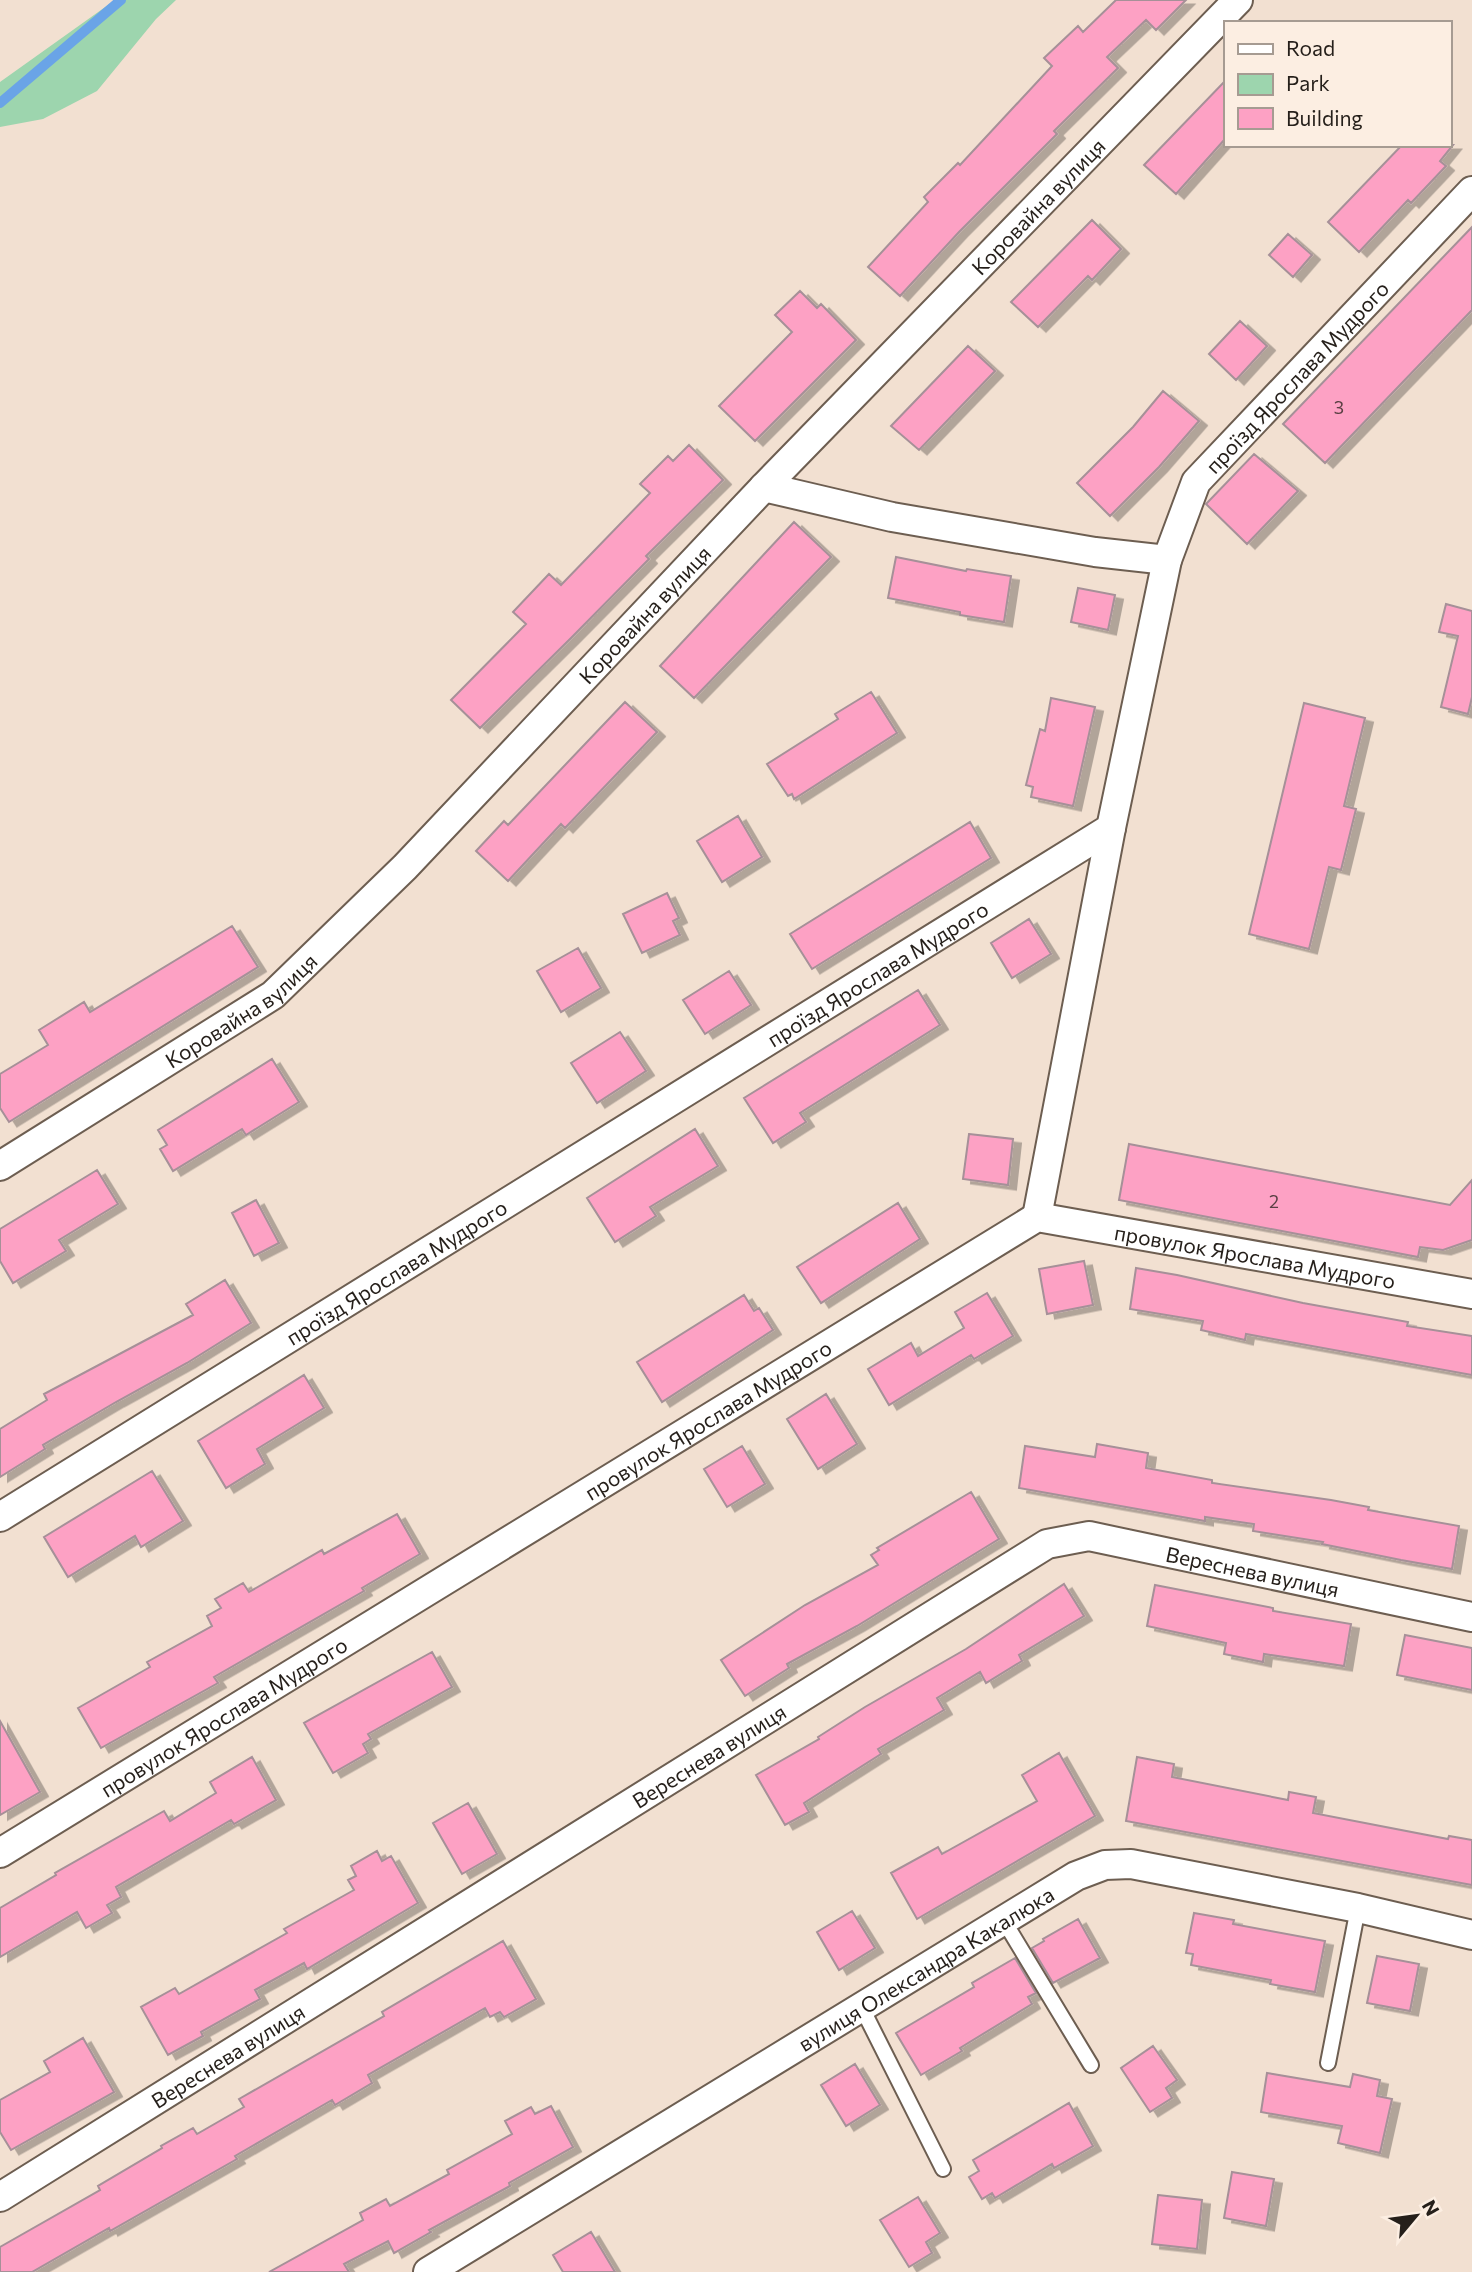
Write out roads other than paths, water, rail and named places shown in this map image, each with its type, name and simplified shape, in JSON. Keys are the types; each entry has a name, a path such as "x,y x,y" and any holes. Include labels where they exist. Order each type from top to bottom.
{"street":[{"name":"Коровайна вулиця","path":"0,1166 273,995 405,867 764,487 1238,0"},
{"name":"проїзд Ярослава Мудрого","path":"0,1517 1111,828 1167,560 1196,482 1472,191"},
{"path":"764,487 892,517 1095,552 1167,560"},
{"path":"1037,1217 1111,828"},
{"name":"провулок Ярослава Мудрого","path":"0,1853 1037,1217 1472,1294"},
{"name":"Вереснева вулиця","path":"0,2197 1047,1544 1089,1536 1472,1617"},
{"name":"вулиця Олександра Какалюка","path":"428,2272 1076,1876 1105,1865 1131,1864 1358,1908 1472,1935"}],"lane":[{"path":"1328,2063 1358,1908"},
{"path":"1004,1921 1091,2065"},
{"path":"861,2006 943,2169"}],"waterway":[{"path":"0,103 121,0"}]}
